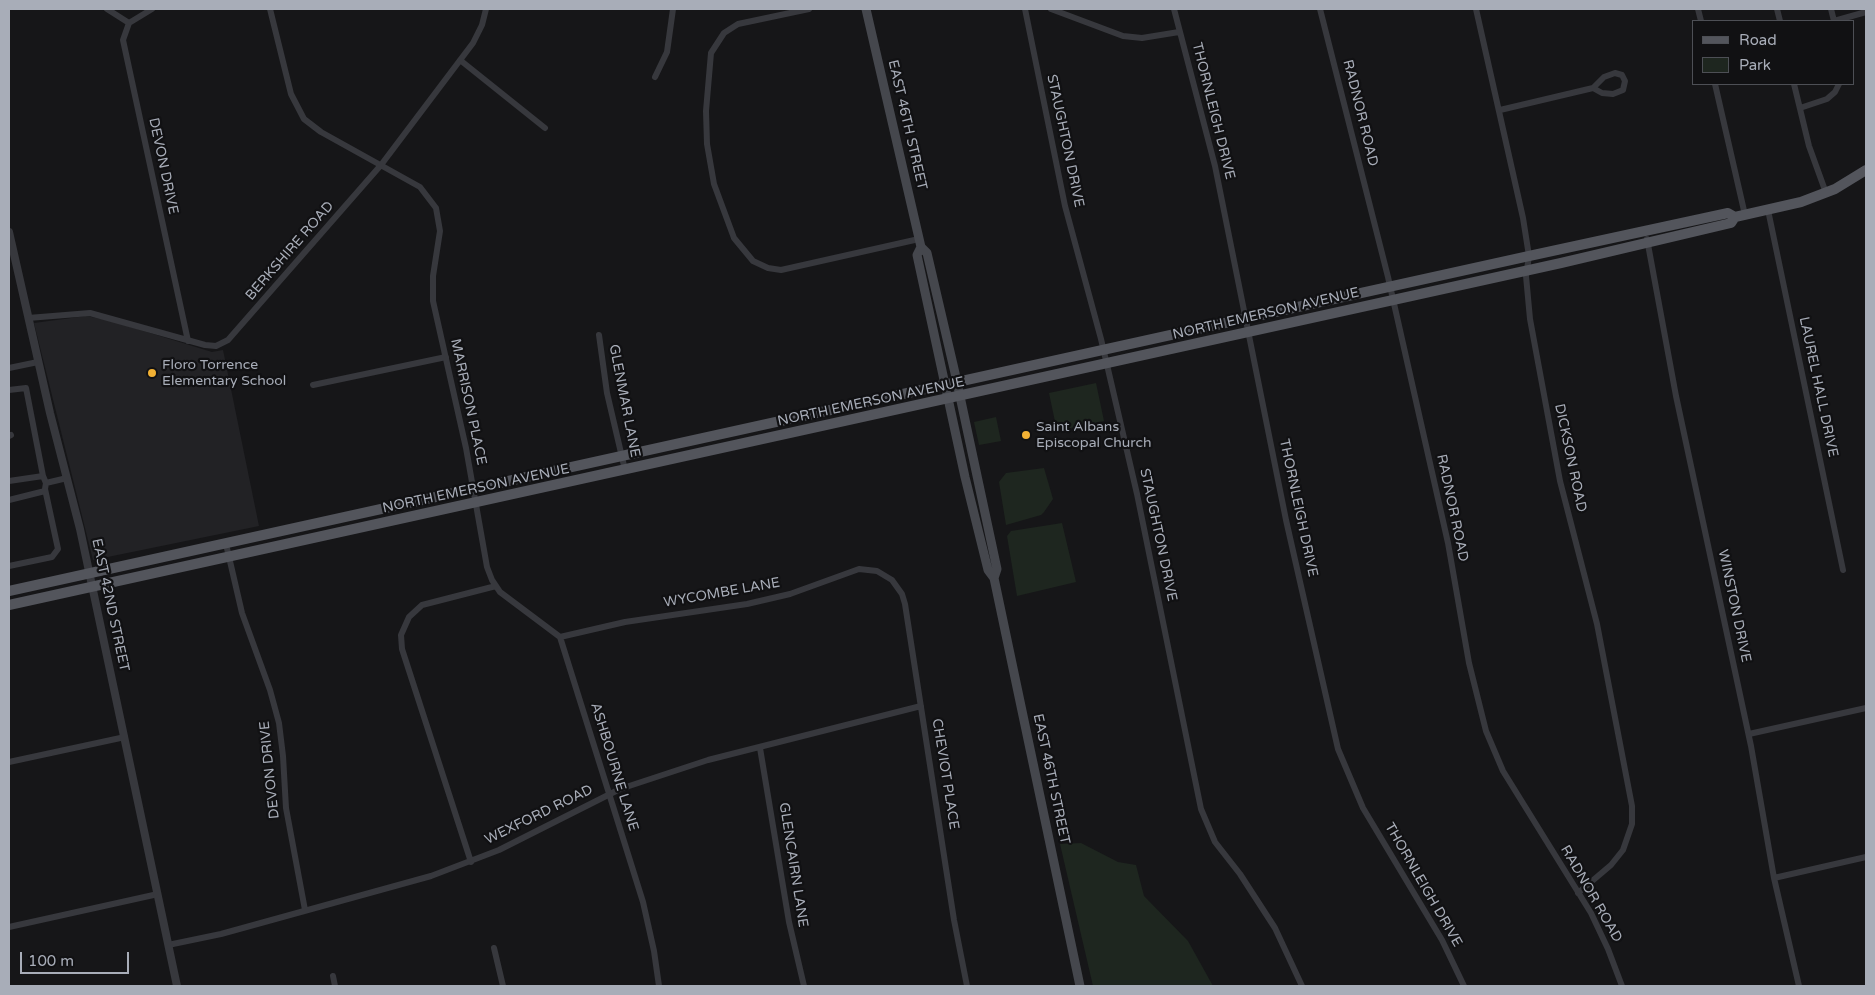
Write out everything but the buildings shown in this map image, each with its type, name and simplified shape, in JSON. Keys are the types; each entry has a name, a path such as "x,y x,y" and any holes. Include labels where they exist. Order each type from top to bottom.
{"main road":[{"name":"EAST 46TH STREET","path":"866,9 920,243 927,253 958,383 997,568 994,578"},
{"name":"NORTH EMERSON AVENUE","path":"9,605 948,400 1647,243 1730,223 1740,216 1801,202 1826,193 1866,170"},
{"name":"NORTH EMERSON AVENUE","path":"9,591 1529,256 1728,213 1740,216"},
{"name":"EAST 46TH STREET","path":"920,243 917,255 948,400 988,570 994,578 1080,986"}],"street":[{"path":"107,9 129,23 152,9"},
{"name":"MARRISON PLACE","path":"270,9 291,94 300,113 321,132 425,191 433,202 438,214 440,231 432,291 474,489 487,567 496,586"},
{"name":"BERKSHIRE ROAD","path":"28,318 71,313 97,314 188,341 212,346 222,344 234,336 381,165 478,35 486,9"},
{"path":"655,77 667,52 673,9"},
{"path":"809,9 738,24 719,38 711,53 706,111 708,150 718,197 734,238 753,261 768,268 781,270 920,243"},
{"name":"STAUGHTON DRIVE","path":"1026,9 1065,206 1104,351 1146,535 1200,809 1216,842 1240,874 1275,928 1302,986"},
{"path":"1051,9 1123,36 1142,38 1180,32"},
{"name":"THORNLEIGH DRIVE","path":"1174,9 1215,166 1250,332 1286,520 1331,722 1342,758 1363,808 1442,940 1464,986"},
{"name":"RADNOR ROAD","path":"1320,9 1390,287 1448,542 1467,657 1486,731 1503,771 1604,939 1622,986"},
{"name":"DICKSON ROAD","path":"1476,9 1524,218 1529,256 1526,271 1532,331 1559,472 1597,624 1632,806 1632,824 1623,850 1608,868 1578,893"},
{"path":"1838,20 1866,12"},
{"name":"DEVON DRIVE","path":"129,23 123,40 188,341"},
{"path":"460,60 545,128"},
{"path":"1500,110 1593,88 1604,77 1614,73 1622,75 1625,81 1623,90 1613,94 1602,93 1593,88"},
{"path":"1715,85 1740,216"},
{"path":"1794,85 1809,146 1826,193"},
{"path":"1800,108 1827,99 1835,92 1838,85"},
{"name":"LAUREL HALL DRIVE","path":"1768,210 1843,570"},
{"name":"WINSTON DRIVE","path":"1645,231 1676,396 1749,734 1774,878 1799,986"},
{"name":"EAST 42ND STREET","path":"9,232 38,362 93,586 177,986"},
{"name":"GLENMAR LANE","path":"599,335 608,393 625,470"},
{"path":"313,385 446,356"},
{"path":"9,368 38,362"},
{"path":"9,390 26,388 45,480 45,491 57,553 52,557 9,566"},
{"path":"9,481 66,478"},
{"path":"9,500 45,491"},
{"name":"DEVON DRIVE","path":"226,544 242,613 270,690 280,726 286,808 305,910"},
{"name":"WYCOMBE LANE","path":"560,637 626,622 747,604 782,596 856,570 870,570 884,574"},
{"name":"CHEVIOT PLACE","path":"884,574 897,585 904,600 966,986"},
{"path":"471,862 402,649 401,636 409,617 422,605 496,586 505,596 560,637"},
{"name":"ASHBOURNE LANE","path":"560,637 647,918 659,986"},
{"name":"WEXFORD ROAD","path":"168,945 221,934 417,880 471,862 620,789 698,763 921,706"},
{"path":"1749,734 1866,708"},
{"path":"9,762 125,737"},
{"name":"GLENCAIRN LANE","path":"760,748 789,922 804,986"},
{"path":"1774,878 1866,857"},
{"path":"9,926 158,894"},
{"path":"494,948 503,986"},
{"path":"333,976 335,986"}],"shaded area":[{"path":"86,316 108,320 212,352 223,350 259,526 93,560 34,323"}],"green space":[{"path":"1096,383 1104,421 1057,431 1049,393"},
{"path":"996,417 1001,441 979,445 974,422"},
{"path":"1044,468 1053,499 1041,515 1006,525 999,482 1006,473"},
{"path":"1062,523 1076,582 1017,596 1007,536 1011,531"},
{"path":"1081,843 1118,862 1136,865 1144,896 1188,941 1213,986 1093,986 1060,844"}],"place":[{"name":"Floro Torrence Elementary School","path":"152,373"},
{"name":"Saint Albans Episcopal Church","path":"1026,435"}]}
